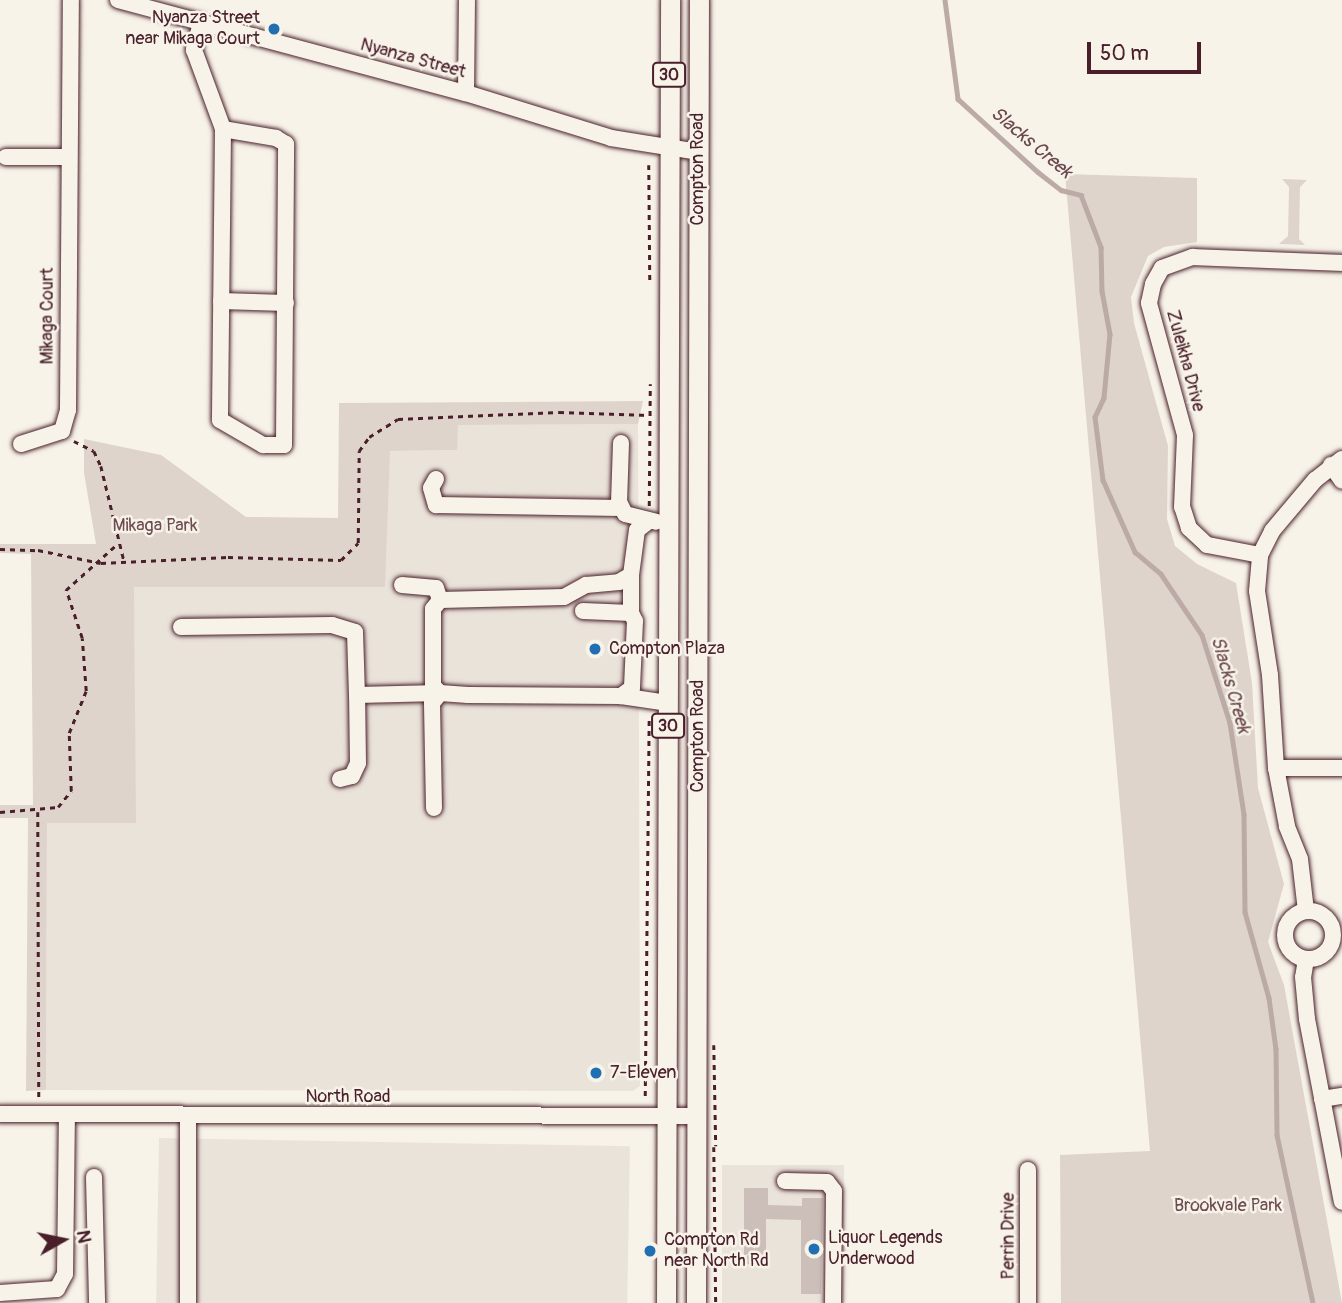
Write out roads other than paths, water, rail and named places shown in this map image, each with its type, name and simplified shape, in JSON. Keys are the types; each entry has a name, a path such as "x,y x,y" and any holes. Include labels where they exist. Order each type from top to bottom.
{"main road":[{"name":"Compton Road","path":"666,1303 668,704 659,523 669,150 670,0"},
{"name":"Compton Road","path":"696,1303 699,0"}],"street":[{"name":"Mikaga Court","path":"21,444 62,431 68,410 66,157 71,0"},
{"name":"Nyanza Street","path":"118,0 466,93 611,138 669,150 698,152"},
{"path":"466,93 467,0"},
{"path":"201,23 194,50 223,129 220,420 263,445 284,445 287,434 286,144 275,138 223,129"},
{"path":"6,157 66,157"},
{"name":"Zuleikha Drive","path":"1260,555 1208,545 1189,528 1182,507 1185,435 1149,303 1153,284 1162,268 1193,257 1342,263"},
{"path":"221,301 286,303"},
{"path":"621,443 621,508 625,514 659,523"},
{"path":"1306,911 1300,859 1287,826 1276,768 1270,675 1258,591 1260,555 1272,531 1337,462"},
{"path":"1337,462 1342,481"},
{"path":"436,479 431,488 436,505 621,508"},
{"path":"621,696 632,688 630,674 637,639 631,613 631,575 636,530 659,523"},
{"path":"440,600 564,597 586,585 619,582 631,575"},
{"path":"402,585 436,587 440,600"},
{"path":"440,600 433,609 433,686 440,693"},
{"path":"583,611 631,613"},
{"path":"181,627 332,625 355,632 358,763 352,776 340,779"},
{"path":"357,695 440,693 621,696 668,704"},
{"path":"434,808 432,703 440,693"},
{"path":"1276,768 1342,768"},
{"path":"1306,911 1322,915 1338,935 1322,956 1306,959 1292,953 1285,931 1292,917 1306,911"},
{"path":"1306,959 1303,977 1307,1019 1342,1202"},
{"path":"1322,1099 1342,1096"},
{"name":"North Road","path":"0,1114 697,1116"},
{"path":"0,1293 57,1289 65,1274 66,1116"},
{"path":"188,1116 188,1303"},
{"name":"Perrin Drive","path":"1028,1170 1028,1303"},
{"path":"94,1177 97,1303"},
{"path":"785,1181 827,1182 834,1191 833,1303"}],"waterway":[{"name":"Slacks Creek","path":"945,0 958,99 1061,190 1081,195 1101,247 1102,291 1110,334 1104,398 1095,417 1103,480 1135,552 1161,574 1202,635 1230,723 1244,815 1245,912 1269,998 1276,1049 1277,1135 1313,1303"}],"place":[{"name":"Nyanza Street near Mikaga Court","path":"274,29"},
{"name":"Compton Plaza","path":"595,649"},
{"name":"7-Eleven","path":"596,1073"},
{"name":"Liquor Legends Underwood","path":"814,1249"},
{"name":"Compton Rd near North Rd","path":"650,1251"}],"park label":[{"name":"Mikaga Park","path":"155,526"},
{"name":"Brookvale Park","path":"1228,1206"}]}
